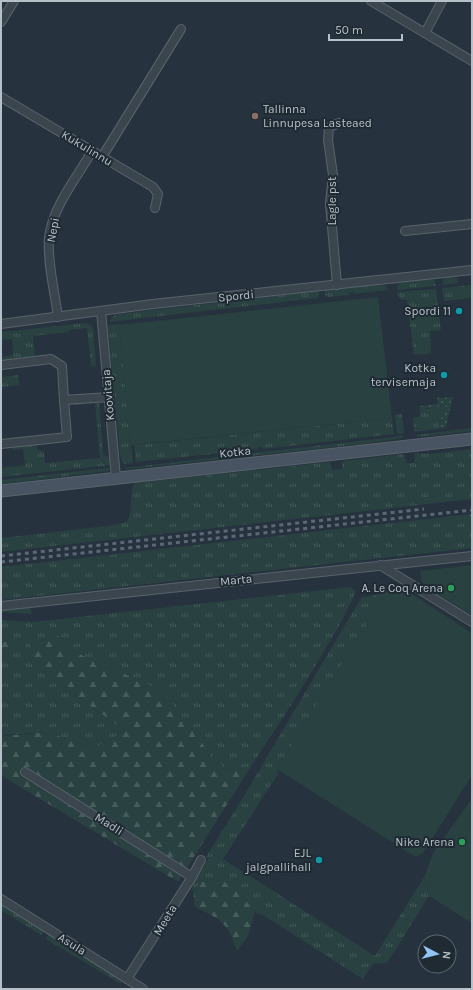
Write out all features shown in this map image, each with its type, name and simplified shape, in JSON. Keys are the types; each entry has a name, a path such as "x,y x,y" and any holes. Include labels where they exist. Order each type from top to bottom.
{"street":[{"path":"1,22 14,1"},
{"path":"371,1 472,61"},
{"path":"425,33 442,1"},
{"path":"102,157 181,29"},
{"name":"Kukulinnu","path":"1,97 153,187 158,194 155,208"},
{"name":"Lagle pst","path":"337,285 330,203 333,175 328,140 329,127 339,123"},
{"name":"Nepi","path":"58,317 50,258 49,239 51,227 56,212 92,151"},
{"path":"404,231 472,224"},
{"name":"Spordi","path":"1,324 101,311 472,270"},
{"name":"Koovitaja","path":"101,311 116,478"},
{"path":"1,365 51,359 62,366 67,436 1,444"},
{"path":"64,400 109,397"},
{"name":"Kotka","path":"1,491 472,439"},
{"name":"Marta","path":"1,606 472,556"},
{"path":"380,565 472,622"},
{"name":"Madli","path":"25,772 192,877"},
{"name":"Meeta","path":"128,979 192,877 201,860"},
{"name":"Asula","path":"1,899 143,989"}],"green space":[{"path":"449,276 458,279 458,283 442,285 443,279"},
{"path":"431,278 435,281 436,286 397,290 398,284 403,281"},
{"path":"380,284 386,286 388,290 354,294 354,292 349,293 349,295 329,297 325,295 325,290"},
{"path":"472,285 470,298 444,301 442,288"},
{"path":"436,289 441,330 430,331 431,353 414,355 407,300 400,299 397,292"},
{"path":"319,291 317,298 109,322 113,316 119,314"},
{"path":"378,297 392,418 131,445 119,325"},
{"path":"86,323 91,325 93,328 96,366 91,367 87,328 69,330 69,332 33,336 35,356 2,361 2,357 13,355 12,339 1,340 1,332"},
{"path":"119,324 133,463 124,464 120,453 108,327 109,325"},
{"path":"18,375 19,385 1,387 1,377"},
{"path":"453,397 446,427 438,429 446,405 420,410 419,406 438,404 437,398"},
{"path":"74,400 99,400 103,454 111,459 112,465 1,477 1,468 25,465 23,449 12,450 11,445 35,443 38,450 44,451 45,463 100,458 95,403 74,405"},
{"path":"447,405 438,429 414,432 413,418 420,416 420,410"},
{"path":"402,414 404,433 397,434 395,415"},
{"path":"392,418 394,434 263,449 263,447 258,447 258,449 136,462 134,445"},
{"path":"472,428 472,431 418,437 415,435"},
{"path":"403,436 402,438 370,443 130,469 124,468"},
{"path":"472,449 472,499 1,552 1,538 108,526 127,522 130,512 132,491 135,483 330,462 332,470 342,469 342,463 344,461 403,454 407,463 414,463 415,453 430,454"},
{"path":"111,468 108,471 1,484 1,480"},
{"path":"472,514 472,548 1,600 1,567"},
{"name":"A. Le Coq Arena","path":"472,565 472,615 438,594 422,582 420,571"},
{"path":"351,587 355,591 354,596 338,628 297,696 250,768 226,769 213,758 163,692 68,649 32,665 126,731 94,748 46,732 6,735 1,738 1,658 27,640 1,642 1,620 33,622"},
{"path":"398,588 404,589 472,633 472,775 423,853 418,856 414,856 277,769 382,600 375,595 387,590"},
{"path":"375,595 383,600 277,769 278,774 223,859 375,956 424,877 429,896 387,963 373,964 363,979 266,917 255,912 244,898 206,878 193,890 191,887 209,858 206,857 361,598"},
{"path":"29,607 32,614 1,612 1,610"},
{"path":"59,636 68,649 163,691 213,758 225,769 250,768 178,882 2,776 1,777 1,738 6,736 46,732 94,748 126,731 32,665 28,640 1,658 1,642"},
{"path":"472,799 472,923 429,896 424,877 434,851"},
{"path":"206,878 222,880 244,898 255,912 248,936 237,951 227,928 211,915 195,907 193,890"},
{"path":"1,903 44,931 41,935 1,910"},
{"path":"49,934 122,981 121,984 46,939"}],"railway":[{"path":"1,556 424,509"},
{"path":"1,562 472,510"}],"place":[{"name":"Tallinna Linnupesa Lasteaed","path":"255,116"},
{"name":"Spordi 11","path":"459,311"},
{"name":"Kotka tervisemaja","path":"444,375"},
{"name":"A. Le Coq Arena","path":"451,588"},
{"name":"Nike Arena","path":"462,842"},
{"name":"EJL jalgpallihall","path":"319,860"}]}
